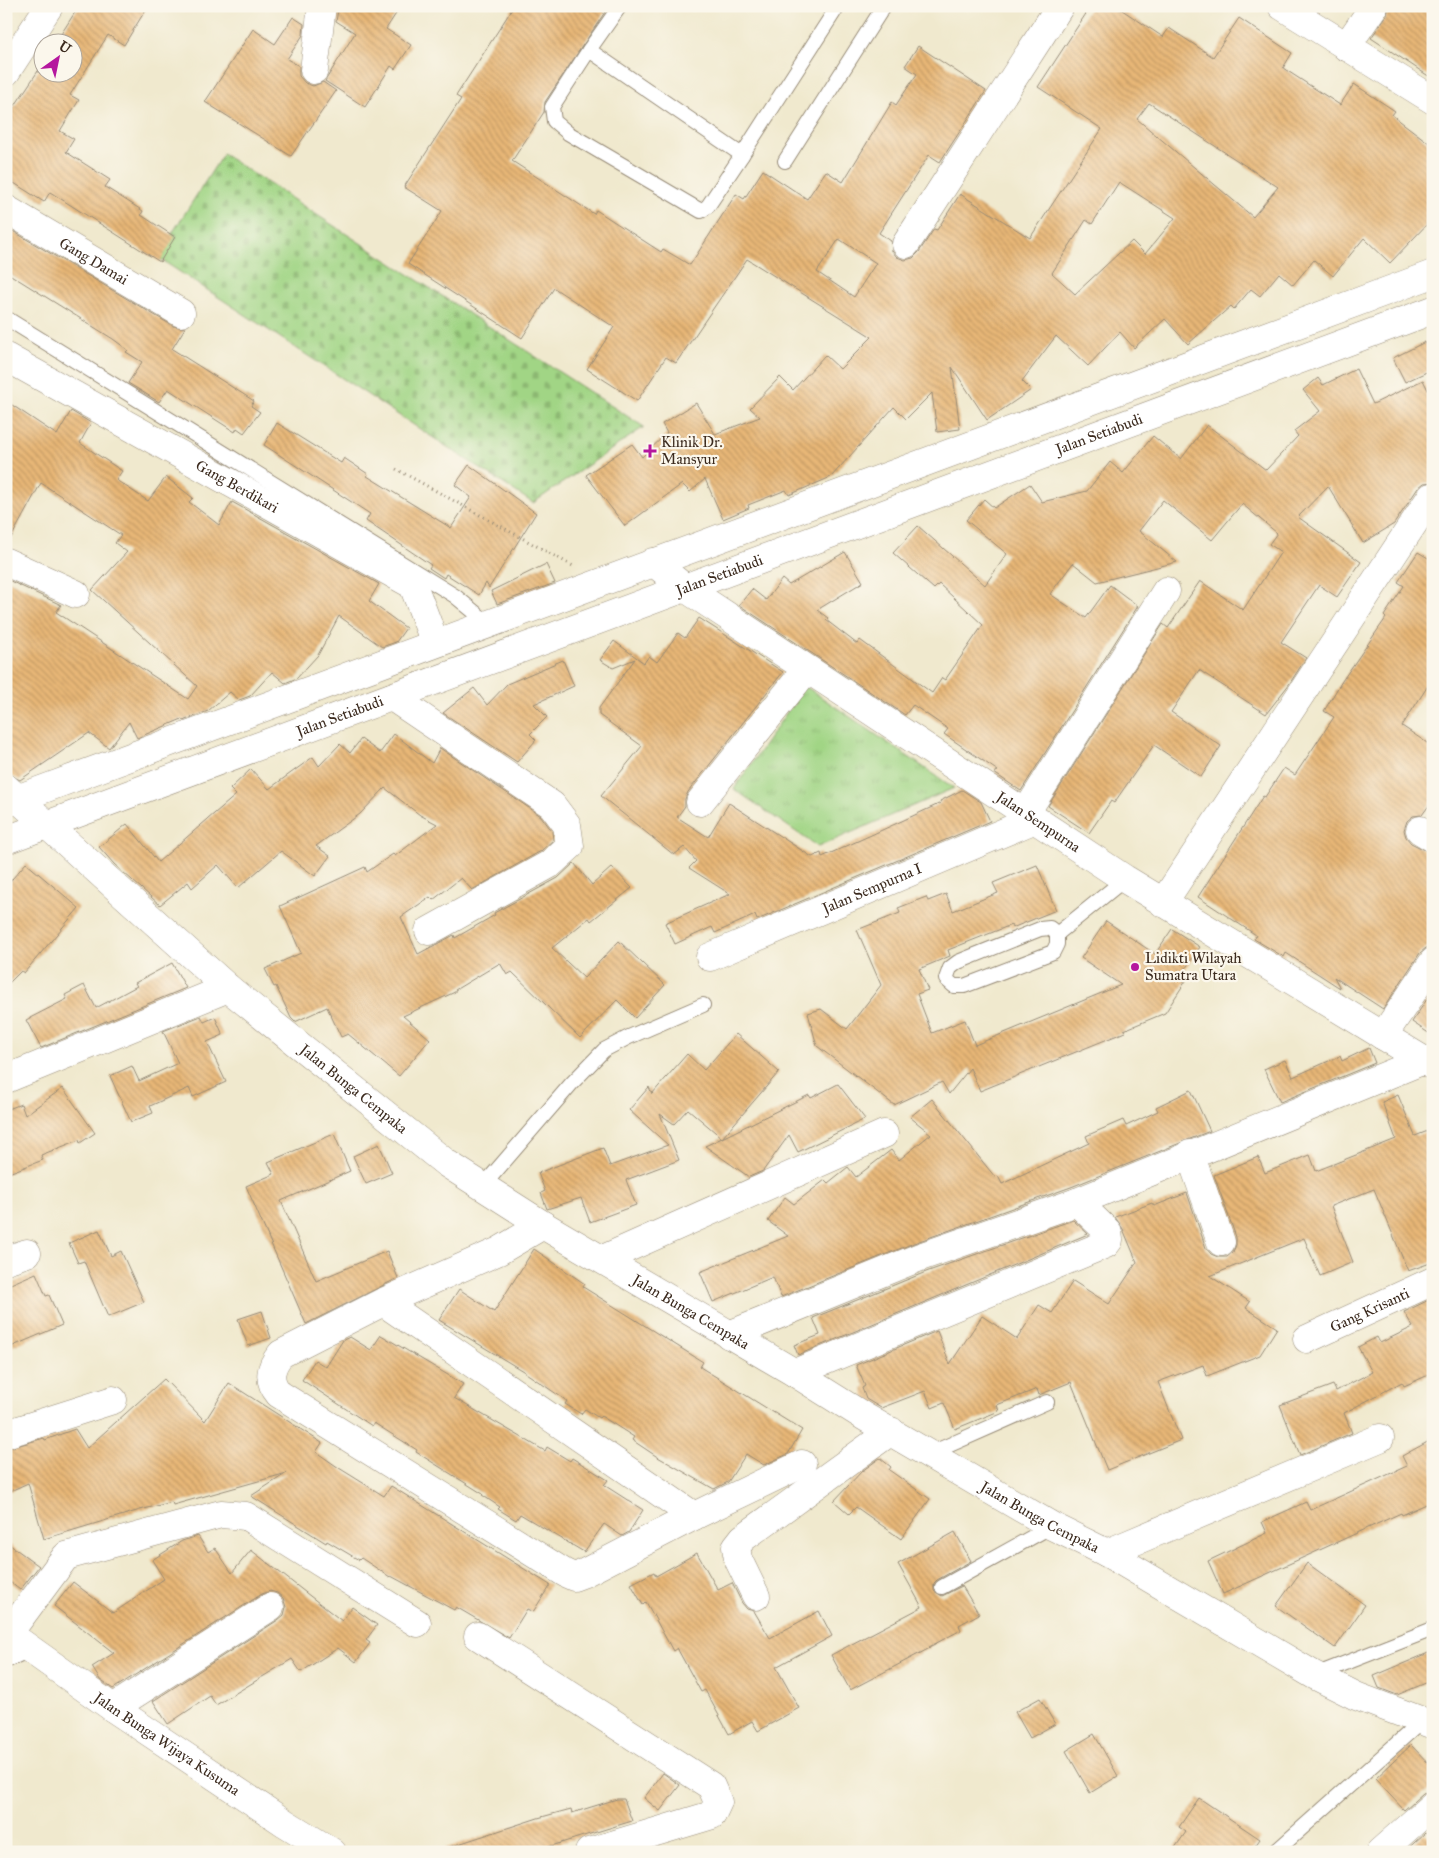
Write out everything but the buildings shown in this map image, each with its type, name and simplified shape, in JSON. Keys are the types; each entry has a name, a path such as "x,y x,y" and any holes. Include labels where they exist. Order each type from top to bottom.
{"street":[{"path":"6,72 49,6"},
{"path":"314,70 322,6"},
{"path":"906,244 1060,6"},
{"path":"1282,6 1432,98"},
{"path":"1346,47 1374,6"},
{"name":"Gang Damai","path":"6,209 181,313"},
{"path":"10,796 435,644 1433,274"},
{"name":"Jalan Setiabudi","path":"6,840 1433,310"},
{"name":"Gang Berdikari","path":"6,357 413,585 435,644"},
{"path":"1163,903 1431,497"},
{"path":"6,562 76,594"},
{"name":"Jalan Sempurna","path":"654,562 684,588 1029,817 1163,903 1428,1063"},
{"path":"1029,817 1166,591"},
{"path":"700,802 806,670"},
{"path":"392,697 552,805 567,825 570,846 550,864 429,932"},
{"name":"Jalan Bunga Cempaka","path":"10,796 48,824 228,988 446,1162 543,1225 1052,1526 1107,1553 1314,1675 1356,1696 1427,1724"},
{"name":"Jalan Sempurna I","path":"710,957 1029,817"},
{"path":"1383,1036 1433,962"},
{"path":"6,1079 228,988"},
{"path":"730,1335 920,1257 1077,1202 1190,1154 1428,1063"},
{"path":"603,1259 884,1134"},
{"path":"1190,1154 1221,1242"},
{"path":"795,1373 1106,1244 1109,1240 1108,1232 1077,1202"},
{"path":"543,1225 499,1252 383,1302 282,1354 273,1363 270,1376 272,1386 279,1394 574,1577 802,1464"},
{"name":"Gang Krisanti","path":"1307,1339 1433,1281"},
{"path":"383,1302 694,1516"},
{"path":"6,1434 112,1400"},
{"path":"756,1596 738,1559 736,1547 743,1538 891,1431"},
{"path":"1107,1553 1380,1438"},
{"path":"7,1633 66,1556 221,1514 233,1513 246,1516 417,1623"},
{"path":"113,1708 270,1606"},
{"name":"Jalan Bunga Wijaya Kusuma","path":"7,1633 18,1656 113,1708 285,1823 332,1852"},
{"path":"478,1636 711,1786 718,1802 712,1815 588,1852"},
{"path":"1380,1852 1433,1805"}],"lane":[{"path":"620,6 552,107 554,121 568,133 701,212 708,206 742,155 838,6"},
{"path":"785,161 884,6"},
{"path":"589,50 742,155"},
{"path":"6,318 456,596 489,624"},
{"path":"1058,934 1050,928 1040,929 958,962 950,968 946,979 954,986 964,986 1053,952 1057,944 1058,934 1125,879"},
{"path":"483,1186 572,1083 604,1050 629,1037 703,1006"},
{"path":"929,1454 1047,1402"},
{"path":"942,1587 1052,1526"},
{"path":"1314,1675 1433,1630"},
{"path":"1275,1852 1427,1724"}],"path":[{"path":"396,469 600,582"}],"green space":[{"path":"223,154 644,427 533,503 157,257"},
{"path":"805,686 954,788 818,847 734,789"}],"place":[{"name":"Klinik Dr. Mansyur","path":"650,451"},
{"name":"Lidikti Wilayah Sumatra Utara","path":"1135,967"}]}
